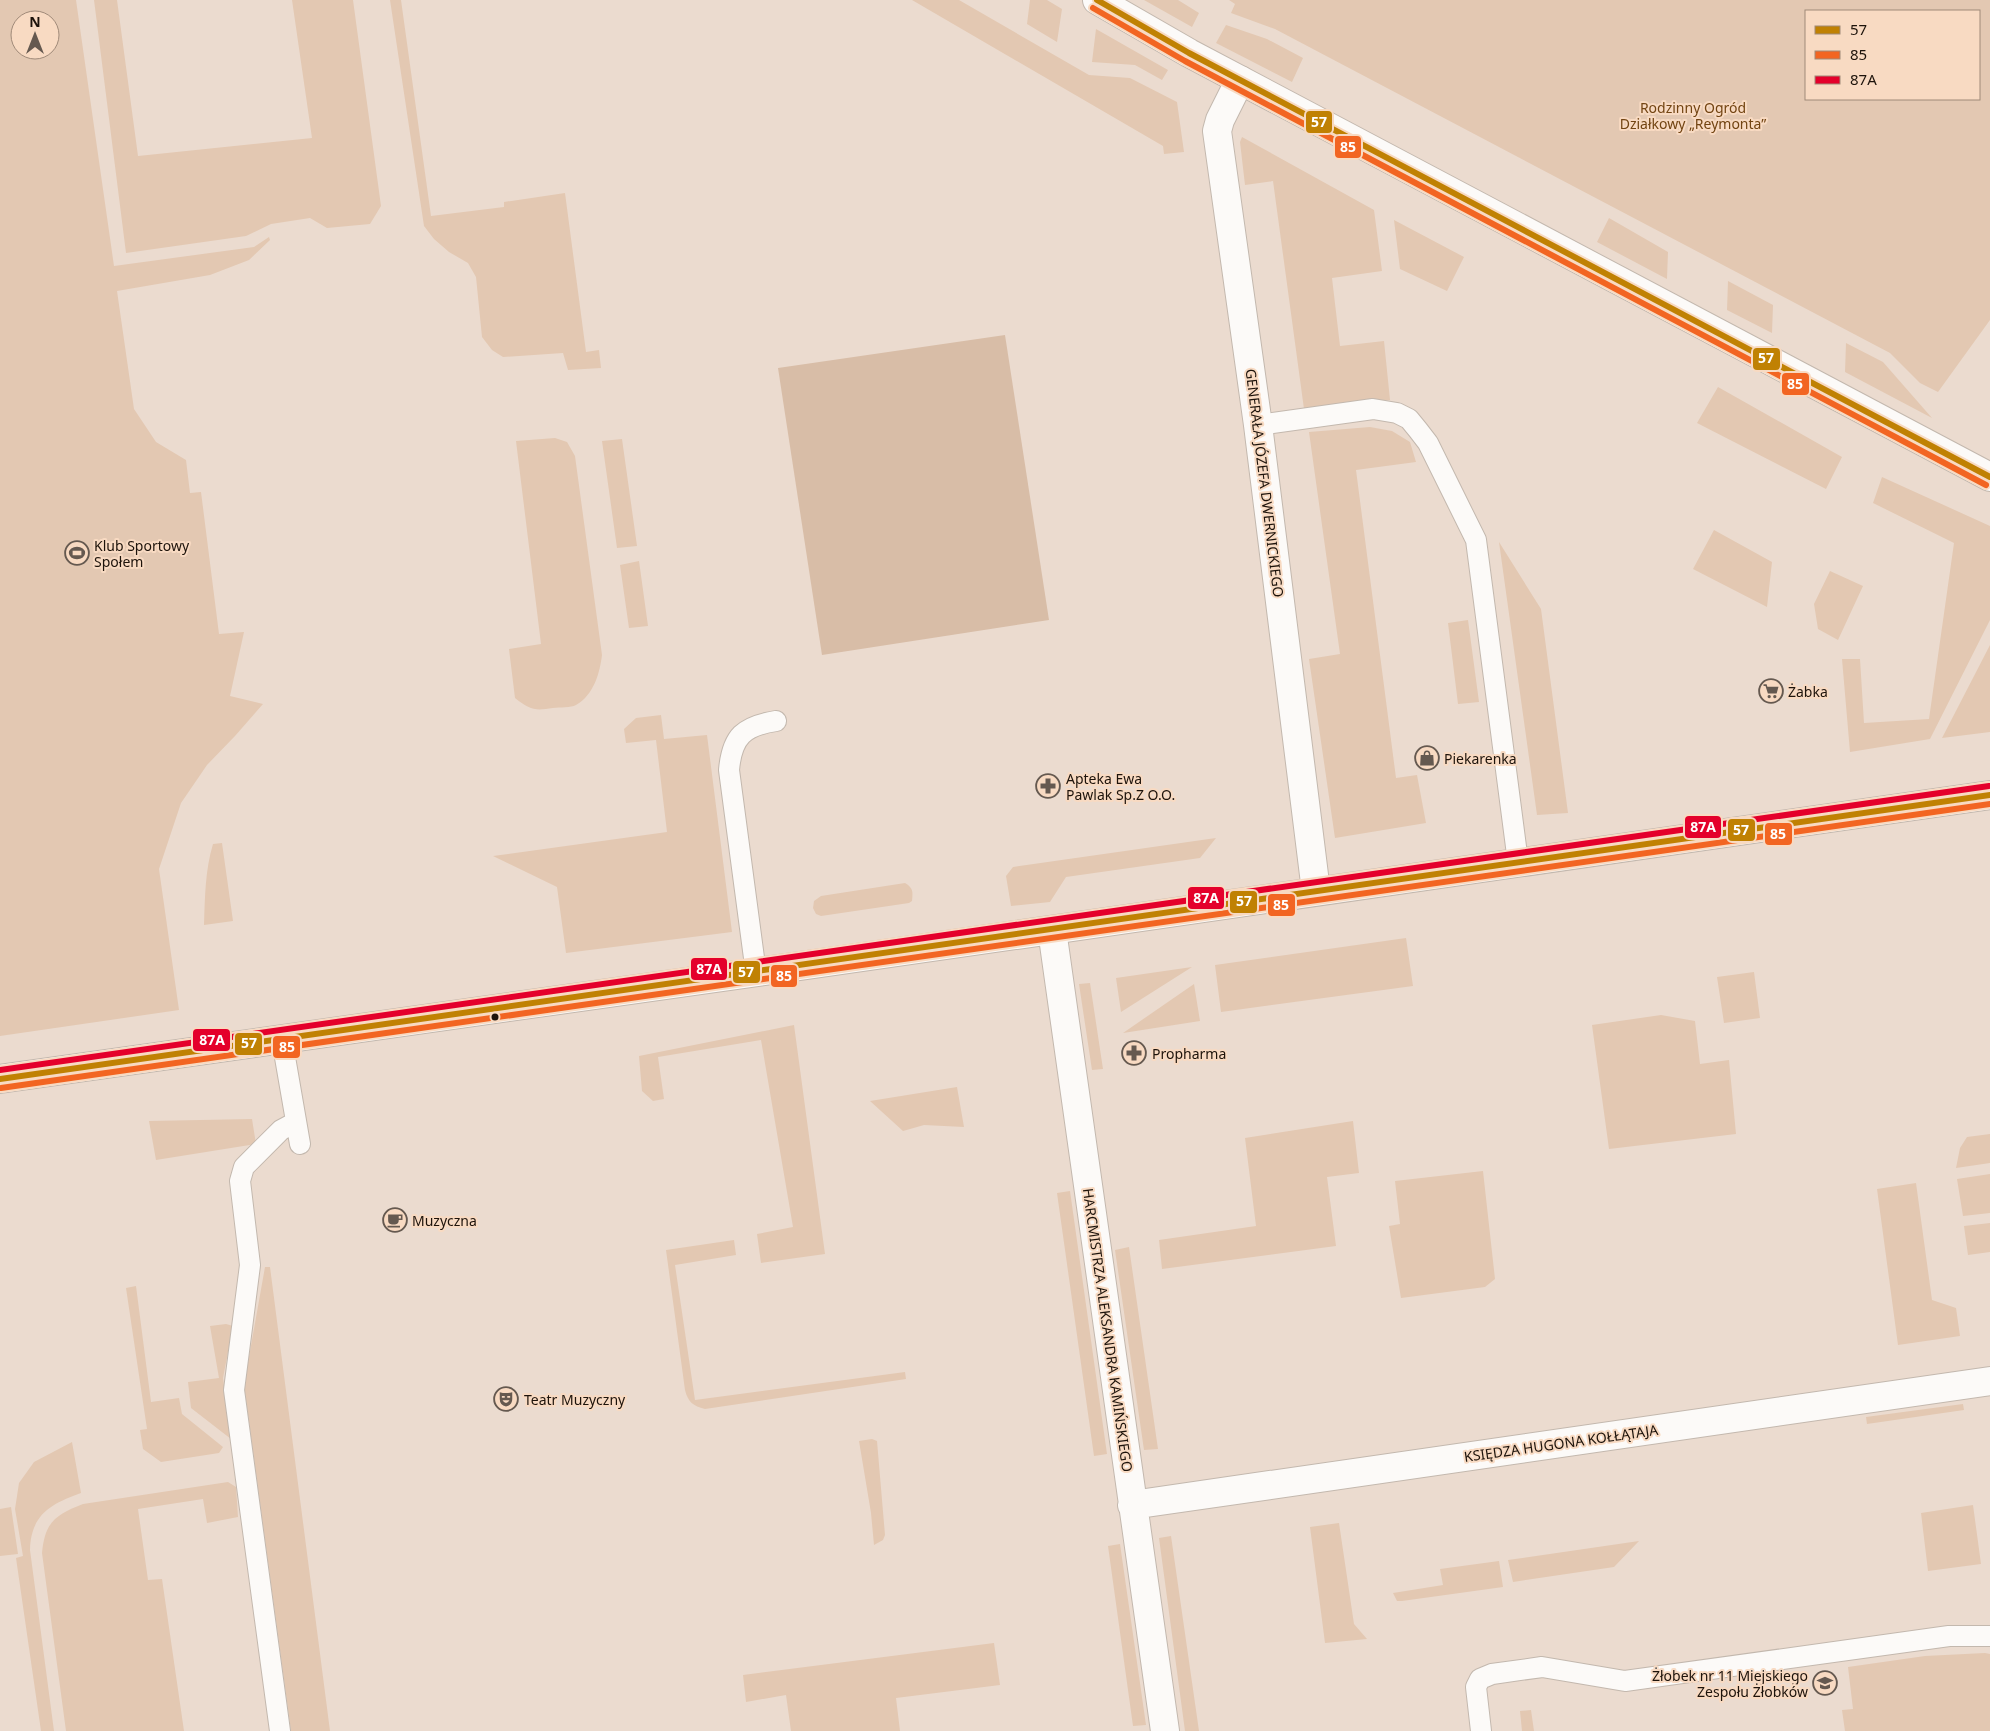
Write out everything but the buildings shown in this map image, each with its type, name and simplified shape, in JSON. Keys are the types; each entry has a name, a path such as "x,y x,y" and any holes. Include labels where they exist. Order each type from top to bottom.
{"street":[{"path":"1097,0 1189,53 1990,477"},
{"name":"GENERAŁA JÓZEFA DWERNICKIEGO","path":"1240,80 1220,120 1217,131 1258,425 1316,891"},
{"path":"0,1079 756,973 1990,795"},
{"name":"HARCMISTRZA ALEKSANDRA KAMIŃSKIEGO","path":"1052,930 1165,1731"},
{"name":"KSIĘDZA HUGONA KOŁŁĄTAJA","path":"1132,1505 1990,1381"}],"lane":[{"path":"1258,425 1373,409 1383,410 1409,419 1428,443 1476,540 1518,862"},
{"path":"756,973 730,764 736,743 744,731 756,724 776,721"},
{"path":"282,1040 300,1144"},
{"path":"280,1731 234,1390 250,1265 240,1182 244,1167 281,1130 296,1122"},
{"path":"1481,1731 1476,1687 1480,1678 1492,1674 1542,1667 1624,1681 1949,1636 1990,1636"}],"green space":[{"name":"Klub Sportowy Społem","path":"0,0 76,0 114,266 254,247 269,237 270,240 249,260 210,275 117,291 134,409 156,442 186,460 190,493 201,492 219,634 244,632 230,696 263,704 207,765 181,803 159,869 179,1010 0,1036"},
{"path":"94,0 117,0 138,156 312,138 292,0 353,0 381,206 370,224 327,228 310,218 271,224 246,236 126,253"},
{"path":"390,0 401,0 431,216 504,207 504,202 565,193 586,352 599,350 601,368 568,370 563,353 503,357 492,350 482,337 476,277 468,263 449,252 434,239 424,226"},
{"path":"912,0 959,0 1089,75 1130,78 1177,102 1184,152 1164,154 1163,146"},
{"path":"1030,0 1047,0 1062,9 1057,42 1027,24"},
{"path":"1144,0 1178,0 1199,13 1192,27"},
{"name":"Rodzinny Ogród Działkowy „Reymonta”","path":"1229,0 1990,0 1990,320 1938,392 1920,383 1890,353 1275,29 1231,13 1235,4"},
{"path":"1226,25 1267,39 1303,58 1292,82 1216,43"},
{"path":"1096,29 1168,70 1162,80 1135,65 1092,62"},
{"path":"1242,137 1374,210 1382,271 1332,278 1340,346 1384,341 1390,400 1304,409 1273,181 1245,185 1240,142"},
{"path":"1609,218 1668,252 1667,279 1597,242"},
{"path":"1394,220 1464,257 1447,291 1400,269"},
{"path":"1728,281 1773,305 1772,333 1727,310"},
{"path":"1846,343 1883,362 1932,418 1845,372"},
{"path":"1718,387 1842,457 1826,489 1697,423"},
{"path":"1370,427 1392,431 1410,442 1416,462 1356,470 1396,778 1417,775 1426,823 1335,838 1309,659 1340,654 1309,432"},
{"path":"555,438 567,442 575,456 602,655 595,683 582,701 571,707 537,709 525,705 515,698 509,649 541,644 516,441"},
{"path":"622,439 637,546 617,548 602,441"},
{"path":"1882,477 1990,526 1990,620 1930,739 1850,752 1842,659 1860,659 1864,723 1929,719 1954,543 1873,503"},
{"path":"1714,530 1772,562 1767,607 1693,569"},
{"path":"1499,542 1541,609 1568,813 1537,815"},
{"path":"639,561 648,626 629,628 620,565"},
{"path":"1830,571 1863,586 1838,640 1818,629 1814,604"},
{"path":"1468,620 1479,702 1458,704 1448,623"},
{"path":"1990,645 1990,732 1942,738"},
{"path":"661,715 664,739 707,735 732,932 566,953 557,887 493,856 667,832 656,740 626,743 624,729 636,718"},
{"path":"1216,838 1200,858 1066,877 1050,902 1011,906 1006,876 1013,867"},
{"path":"222,843 233,921 204,925 210,854 213,844"},
{"path":"905,883 911,888 912,892 912,901 909,903 821,916 816,914 813,908 814,901 821,896"},
{"path":"1406,938 1413,986 1221,1012 1215,965"},
{"path":"1192,967 1121,1012 1116,978"},
{"path":"1754,972 1760,1018 1724,1023 1717,977"},
{"path":"1090,983 1103,1069 1092,1070 1079,984"},
{"path":"1194,984 1200,1021 1123,1033"},
{"path":"1661,1015 1695,1021 1700,1064 1729,1060 1736,1134 1609,1149 1592,1025"},
{"path":"794,1025 825,1254 761,1263 757,1234 793,1227 761,1040 658,1057 664,1099 653,1101 642,1091 639,1056"},
{"path":"957,1087 964,1127 924,1125 903,1131 870,1101"},
{"path":"252,1119 256,1144 156,1160 149,1121"},
{"path":"1353,1121 1359,1173 1327,1177 1336,1246 1162,1269 1159,1240 1256,1226 1245,1138"},
{"path":"1990,1134 1990,1163 1956,1168 1960,1148 1967,1137"},
{"path":"1483,1171 1495,1279 1485,1287 1401,1298 1389,1226 1400,1224 1395,1181"},
{"path":"1990,1174 1990,1213 1963,1216 1957,1179"},
{"path":"1916,1183 1932,1300 1956,1308 1960,1336 1898,1345 1877,1189"},
{"path":"1070,1191 1107,1454 1094,1456 1057,1193"},
{"path":"1990,1223 1990,1252 1968,1255 1964,1226"},
{"path":"734,1240 736,1255 675,1265 695,1400 905,1372 906,1379 705,1409 692,1403 685,1390 666,1250"},
{"path":"1129,1247 1158,1449 1144,1450 1115,1250"},
{"path":"265,1267 270,1267 330,1731 291,1731 244,1385"},
{"path":"136,1286 151,1402 179,1398 182,1414 223,1447 219,1453 161,1462 143,1449 140,1430 147,1429 126,1288"},
{"path":"226,1324 233,1326 223,1378 231,1439 191,1408 188,1382 219,1378 210,1326"},
{"path":"1963,1404 1964,1410 1867,1424 1866,1417"},
{"path":"872,1439 877,1441 885,1535 883,1540 874,1545 871,1513 859,1441"},
{"path":"72,1442 81,1493 61,1501 45,1512 34,1527 31,1538 30,1550 54,1731 41,1731 16,1558 23,1556 15,1509 19,1483 34,1462"},
{"path":"228,1482 236,1487 238,1517 207,1523 203,1499 138,1509 148,1580 162,1579 184,1731 66,1731 42,1553 43,1542 49,1527 59,1516 83,1504"},
{"path":"1973,1505 1981,1564 1928,1571 1921,1513"},
{"path":"11,1507 18,1554 0,1556 0,1509"},
{"path":"1339,1523 1354,1624 1367,1639 1325,1643 1310,1527"},
{"path":"1171,1536 1199,1731 1185,1731 1159,1538"},
{"path":"1639,1541 1614,1567 1513,1582 1508,1560"},
{"path":"1120,1544 1146,1725 1133,1726 1108,1546"},
{"path":"1499,1561 1503,1587 1402,1601 1397,1601 1393,1593 1443,1585 1440,1569"},
{"path":"994,1643 1000,1685 896,1698 900,1731 791,1731 786,1695 746,1702 743,1675"},
{"path":"1990,1654 1990,1731 1845,1731 1842,1710 1853,1709 1848,1667 1925,1656"},
{"path":"1531,1710 1534,1731 1522,1731 1520,1711"}],"shaded area":[{"path":"1005,335 1049,620 822,655 778,368"}],"transit line":[{"name":"57","path":"1097,0 1189,53 1990,477"},
{"name":"85","path":"1093,8 1185,61 1986,485"},
{"name":"87A","path":"0,1070 1989,786"},
{"name":"57","path":"0,1079 1990,795"},
{"name":"85","path":"1,1088 1990,804"}],"place":[{"name":"Klub Sportowy Społem","path":"77,553"},
{"name":"Żabka","path":"1771,691"},
{"name":"Piekarenka","path":"1427,758"},
{"name":"Apteka Ewa Pawlak Sp.Z O.O.","path":"1048,786"},
{"name":"Propharma","path":"1134,1053"},
{"name":"Muzyczna","path":"395,1220"},
{"name":"Teatr Muzyczny","path":"506,1399"},
{"name":"Żłobek nr 11 Miejskiego Zespołu Żłobków","path":"1825,1683"}]}
